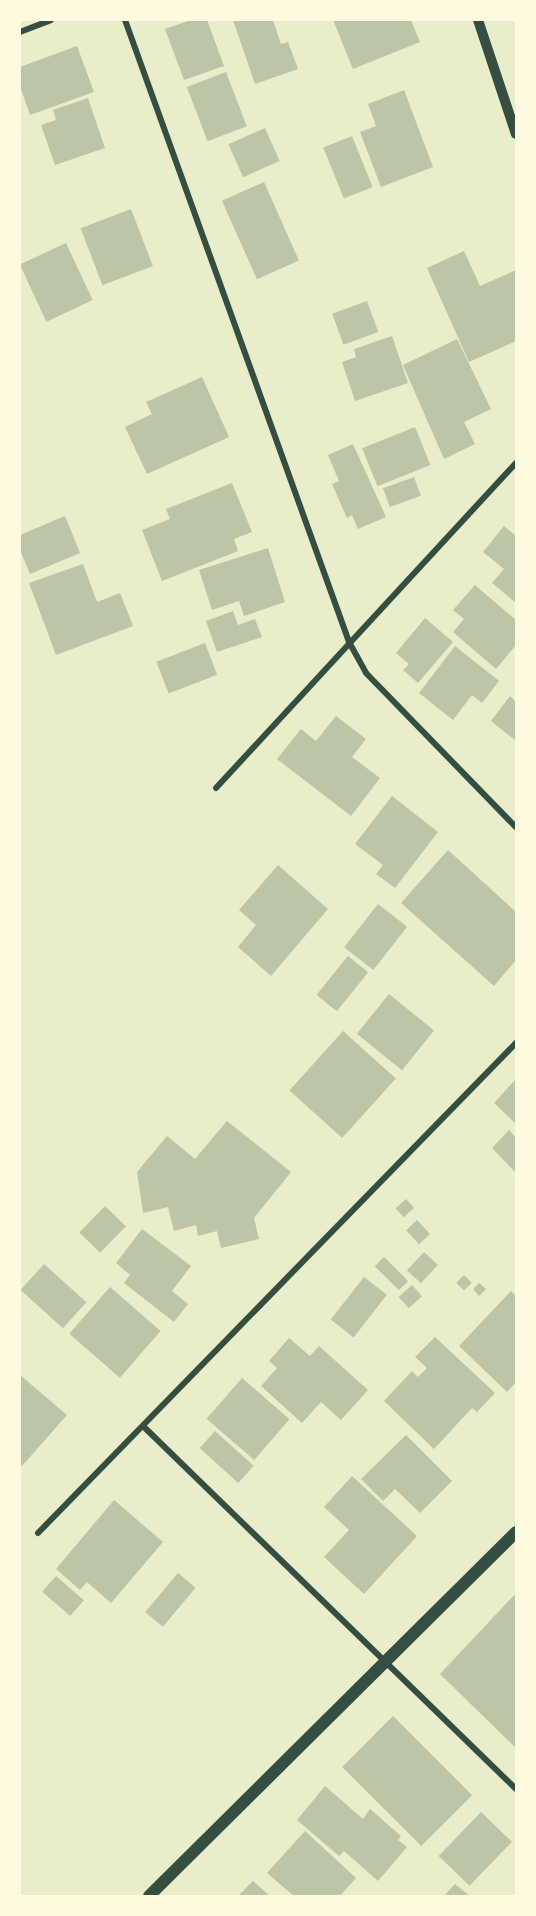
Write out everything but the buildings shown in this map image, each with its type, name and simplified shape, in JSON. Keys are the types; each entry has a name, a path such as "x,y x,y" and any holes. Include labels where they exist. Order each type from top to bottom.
{"main road":[{"path":"149,1896 516,1532"}],"street":[{"path":"20,32 51,20"},
{"path":"125,20 349,642 366,673 516,827"},
{"path":"478,20 516,134"},
{"path":"216,788 516,463"},
{"path":"38,1533 516,1042"},
{"path":"143,1426 516,1789"}]}
